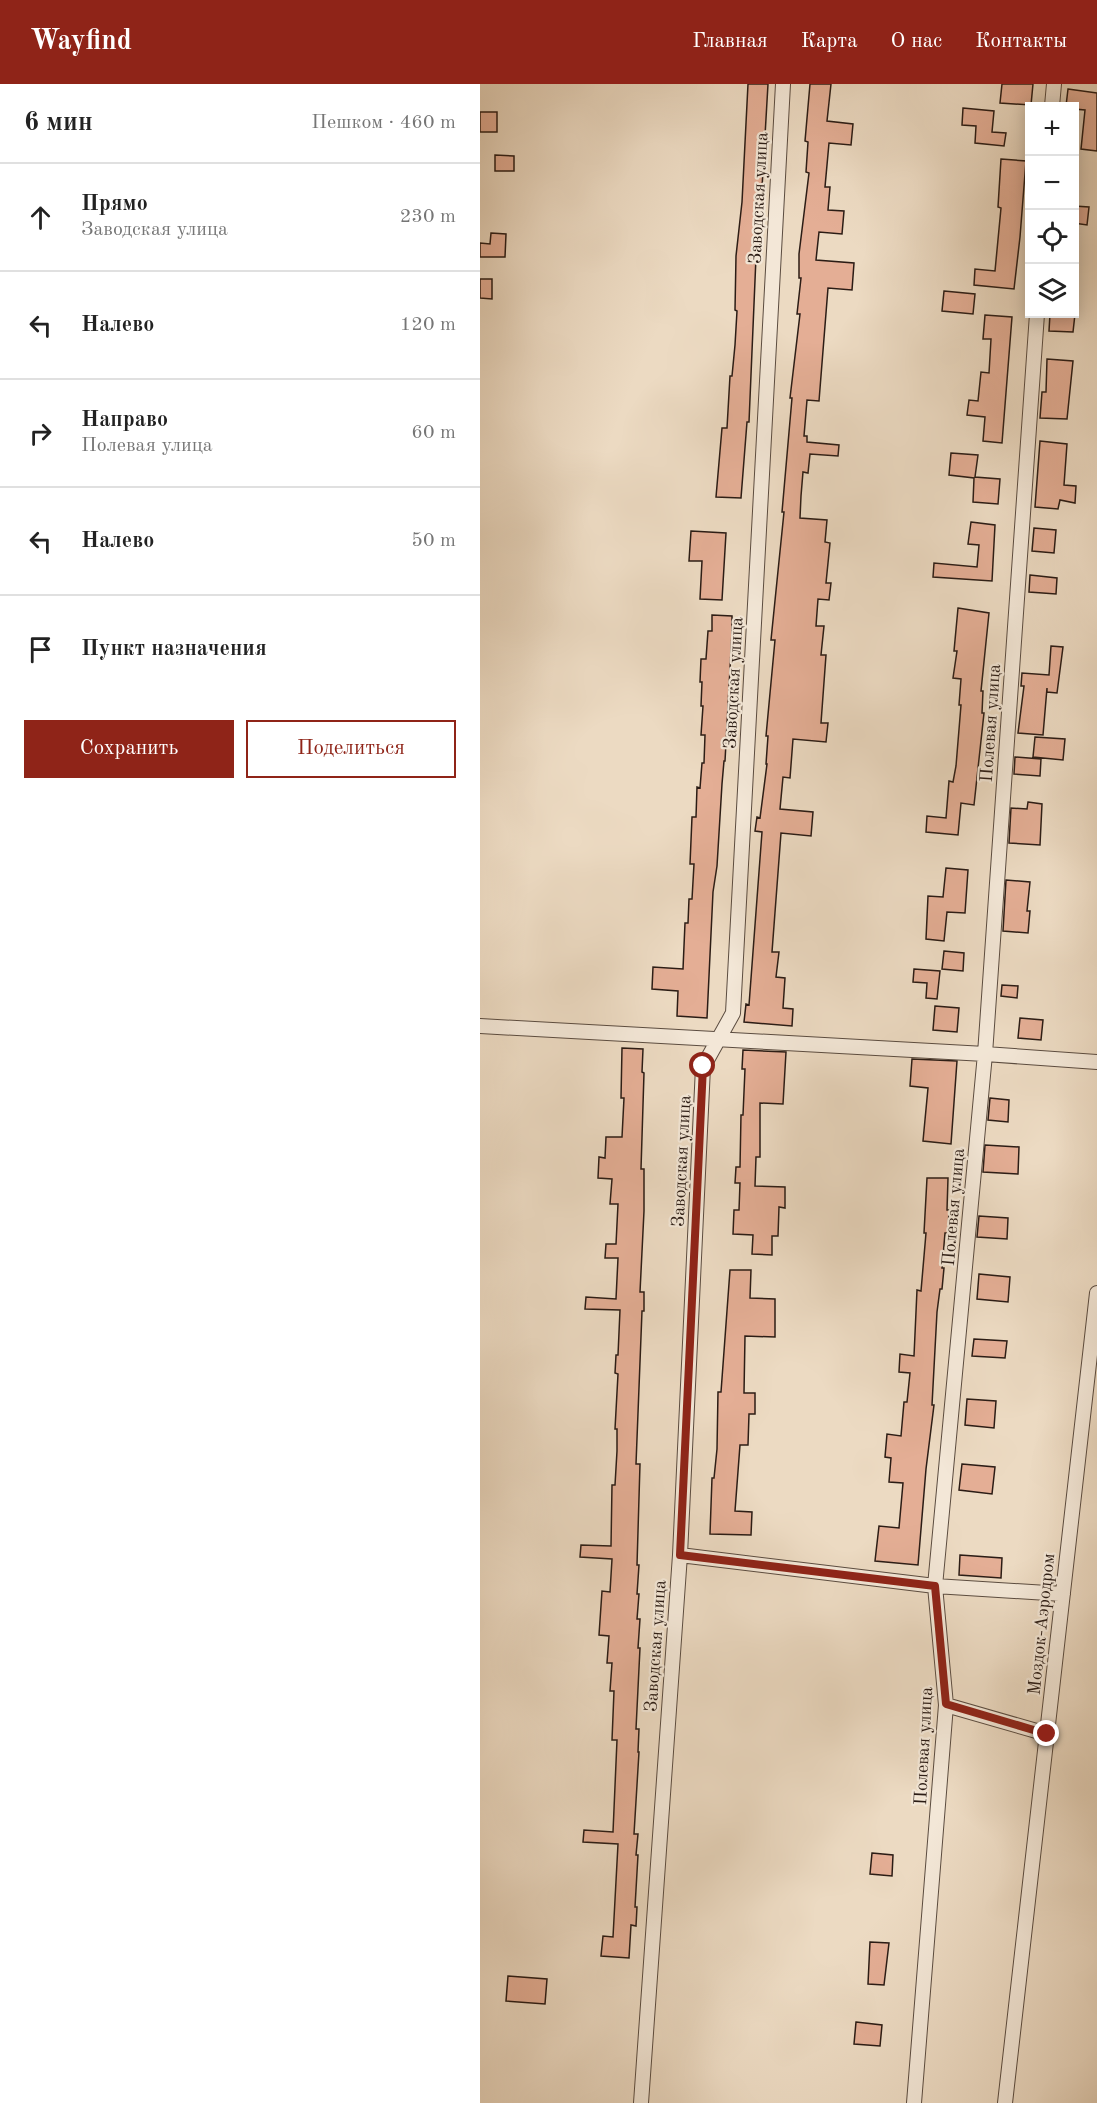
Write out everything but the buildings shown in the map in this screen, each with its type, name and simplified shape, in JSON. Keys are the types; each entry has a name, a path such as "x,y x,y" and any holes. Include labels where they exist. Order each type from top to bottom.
{"street":[{"name":"Заводская улица","path":"640,2103 680,1555 703,1066 733,1013 783,84"},
{"path":"1052,102 1054,84"},
{"name":"Полевая улица","path":"914,2103 946,1704 935,1586 985,1054 1037,318"},
{"path":"480,1026 1097,1062"},
{"name":"Моздок-Аэродром","path":"1005,2103 1097,1293"},
{"path":"680,1555 935,1586 1063,1594"},
{"path":"946,1704 1047,1734"}],"route":[{"path":"703,1066 680,1555 935,1586 946,1704 1047,1734"}]}
